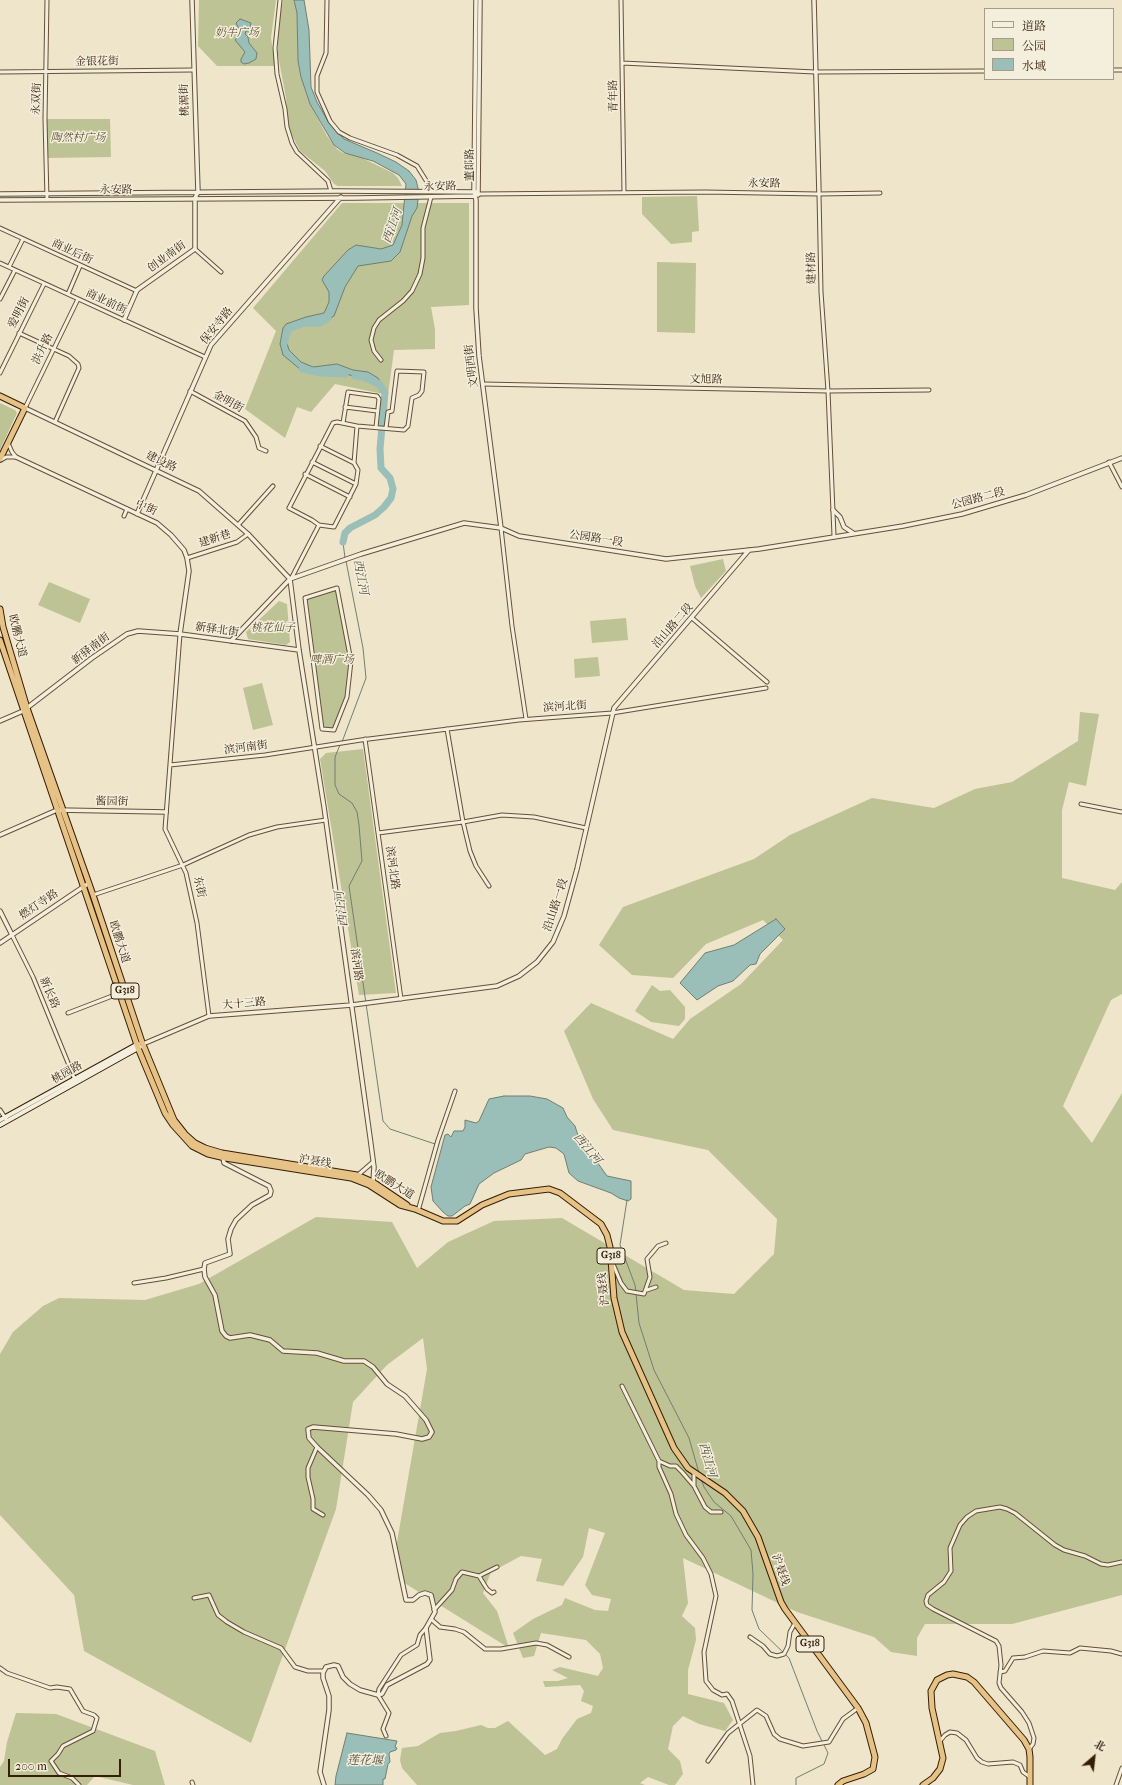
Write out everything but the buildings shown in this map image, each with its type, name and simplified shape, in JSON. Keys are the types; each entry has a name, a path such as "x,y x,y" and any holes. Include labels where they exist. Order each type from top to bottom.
{"highway":[{"name":"建设路","path":"0,396 25,408"},
{"path":"0,460 25,408"},
{"name":"欧鹏大道","path":"0,609 3,627 25,709"},
{"name":"欧鹏大道","path":"0,640 60,810 83,886 120,993 174,1120 185,1134 195,1143 205,1148 222,1153 357,1175 371,1184"},
{"name":"欧鹏大道","path":"60,810 89,883 141,1045"},
{"name":"沪聂线","path":"141,1045 165,1113 173,1126 184,1139 199,1150 223,1158 351,1178 371,1184 400,1206 416,1210 443,1222 453,1222 464,1217 482,1205 509,1194 527,1190 555,1190 601,1224 608,1235 614,1298 622,1332 674,1448 683,1463 734,1502 752,1524 781,1602 858,1708 866,1723 875,1757 875,1766 872,1771 843,1781 838,1785"},
{"path":"923,1785 933,1778 940,1769 943,1758 932,1708 931,1691 937,1680 953,1674 960,1674 974,1682 1018,1732 1029,1749 1031,1765 1030,1785"}],"main road":[{"name":"桃园路","path":"0,1120 6,1119 75,1079 141,1045"},
{"path":"0,1125 6,1119 76,1084 141,1045"}],"street":[{"name":"永双街","path":"47,0 47,72 45,119 47,199"},
{"name":"桃源街","path":"192,0 198,192 195,198"},
{"path":"280,0 275,48 277,74 285,109 287,127 292,143 297,152 328,181 331,191"},
{"path":"327,0 326,53 317,76 317,92 330,121 339,132 350,138 397,155 417,166 427,182 430,191"},
{"name":"董郞路","path":"475,198 476,0"},
{"name":"董郞路","path":"478,194 480,0"},
{"name":"青年路","path":"621,0 624,193"},
{"name":"建材路","path":"814,0 822,292 834,536"},
{"path":"622,63 815,72 984,71"},
{"name":"金银花街","path":"0,72 193,70"},
{"path":"0,194 474,191 478,194"},
{"name":"永安路","path":"0,200 342,197 475,198 478,194 705,192 819,194 880,193"},
{"name":"保安寺路","path":"137,514 211,344 342,197"},
{"path":"381,360 374,351 371,340 374,328 379,320 403,301 412,291 420,274 423,258 423,228 430,197"},
{"name":"创业南街","path":"124,320 137,291 195,249 195,198"},
{"name":"文明西街","path":"475,198 475,288 479,356 501,528"},
{"name":"商业后街","path":"0,228 137,291"},
{"path":"9,267 23,239"},
{"path":"195,249 221,272"},
{"name":"商业前街","path":"0,263 205,357"},
{"path":"68,294 80,266"},
{"path":"0,299 15,270"},
{"name":"爱明街","path":"0,373 44,284"},
{"name":"洪升路","path":"25,408 78,299"},
{"path":"19,333 74,360 79,368 55,422"},
{"path":"320,446 354,463 358,470 356,484 334,527 319,526 312,520 289,508 305,474 312,462 320,446 333,423 404,430 408,426 412,398 419,395 422,391 424,372 400,370 398,372 392,410 388,412 385,428"},
{"name":"文旭路","path":"483,384 828,391 930,390"},
{"name":"金明街","path":"190,391 244,421 256,437 259,448 266,451"},
{"path":"343,423 348,392 377,396 379,399 377,411 378,427"},
{"path":"345,407 377,411"},
{"name":"建设路","path":"25,408 199,491 248,534 290,579"},
{"path":"354,463 357,426"},
{"path":"8,443 16,458"},
{"path":"0,460 6,457 16,458"},
{"name":"中街","path":"16,458 157,523 171,535 184,550 189,571 180,634"},
{"name":"公园路二段","path":"834,536 903,526 986,507 1068,480 1122,458"},
{"path":"312,462 356,484"},
{"path":"1110,462 1122,487"},
{"path":"305,474 350,497"},
{"path":"238,525 273,486"},
{"path":"124,516 127,510"},
{"path":"833,510 840,517 847,530 854,533"},
{"name":"公园路一段","path":"290,579 361,554 464,523 501,528 519,536 666,559 748,550 834,536"},
{"path":"231,641 290,579 319,526"},
{"path":"501,528 512,626 526,719"},
{"name":"建新巷","path":"187,558 237,542 248,534"},
{"name":"沿山路二段","path":"612,713 614,708 692,618 748,550"},
{"name":"滨河路","path":"290,579 299,650 326,820 352,1005 373,1162 371,1184"},
{"path":"337,588 350,661 347,697 334,730 322,730 305,598 337,588"},
{"path":"692,618 767,682"},
{"name":"新驿南街","path":"0,721 25,709 72,675 92,658 127,634 138,631 180,634"},
{"name":"新驿北街","path":"180,634 299,650"},
{"name":"东街","path":"180,634 165,829 186,872 198,923 209,1016"},
{"name":"滨河北街","path":"360,740 526,719 612,713 766,688"},
{"name":"沿山路一段","path":"383,1001 497,986 519,976 537,962 553,942 564,916 612,713"},
{"path":"447,729 463,822 476,866 488,886"},
{"name":"滨河北路","path":"365,739 401,999"},
{"name":"滨河南街","path":"170,765 266,754 360,740"},
{"path":"1081,804 1122,812"},
{"path":"0,835 60,810"},
{"name":"酱园街","path":"60,810 166,812"},
{"path":"378,833 463,822 502,815 534,817 586,828"},
{"path":"87,897 183,865 249,835 277,827 326,820"},
{"name":"燃灯寺路","path":"0,943 89,883"},
{"name":"新长路","path":"0,911 33,977 76,1084"},
{"path":"68,1013 120,993"},
{"name":"大十三路","path":"141,1045 209,1016 352,1005 383,1001"},
{"path":"416,1210 455,1091"},
{"path":"0,1110 6,1119"},
{"path":"223,1158 224,1163 269,1186 272,1191 270,1196 252,1205 236,1220 230,1230 228,1239 230,1254 205,1263 205,1276 215,1294 222,1331 230,1338 250,1335 270,1340 283,1351 316,1353 344,1361 364,1361 373,1367 387,1384 405,1396 426,1420 432,1432 429,1437 422,1439 396,1434 309,1428 307,1432 309,1438 317,1447 368,1495 381,1510 392,1533 406,1600 413,1600 419,1595 425,1593 431,1595 434,1610 432,1620 420,1635 417,1645 401,1655 379,1689 378,1695 389,1713 384,1729 386,1736"},
{"path":"357,1175 373,1162"},
{"path":"647,1290 650,1277 647,1259 658,1246 666,1243"},
{"path":"611,1260 621,1283 627,1291 644,1294 647,1290 656,1287"},
{"path":"134,1284 204,1269"},
{"path":"622,1386 659,1461 659,1467 671,1494 676,1514 686,1535 703,1558 711,1574 716,1596 704,1652 706,1681 713,1690 722,1695 727,1694 732,1701 750,1756 753,1785"},
{"path":"317,1447 308,1468 308,1477 313,1499 313,1508 323,1515"},
{"path":"659,1461 670,1466 676,1466 694,1486 705,1507 711,1512 721,1512"},
{"path":"694,1486 696,1474"},
{"path":"1029,1749 1033,1744 1034,1738 1029,1723 1001,1688 999,1683 1001,1664 999,1646 996,1641 933,1609 926,1601 928,1595 948,1578 951,1571 950,1548 953,1539 960,1525 967,1517 981,1510 1000,1507 1016,1513 1055,1546 1085,1556 1101,1564 1108,1565 1122,1562"},
{"path":"434,1610 452,1590 456,1579 462,1572 480,1576 497,1567"},
{"path":"480,1576 487,1589 494,1592"},
{"path":"194,1598 209,1595 218,1614 227,1622 244,1632 280,1648 295,1666 308,1671 324,1671"},
{"path":"432,1620 440,1627 464,1632 485,1649 502,1649 536,1643 547,1645 569,1657"},
{"path":"750,1637 770,1654 777,1656 784,1652 795,1623"},
{"path":"324,1785 320,1772 329,1710 329,1696 323,1678 326,1667 334,1664 340,1669 341,1674 350,1684 360,1690 378,1695 382,1694 387,1685 427,1664 430,1660 426,1628"},
{"path":"1000,1672 1005,1671 1013,1658 1025,1657 1043,1651 1070,1653 1080,1648 1111,1651 1122,1654"},
{"path":"0,1668 7,1673 50,1688 57,1686 70,1689 83,1711 94,1715 97,1718 93,1731 63,1746 51,1761 59,1773 72,1778 79,1785"},
{"path":"708,1761 728,1733 757,1710 766,1716 774,1734 780,1739 803,1746 829,1742 843,1719 858,1708"},
{"path":"940,1741 950,1732 957,1733 966,1740 976,1758 982,1762 988,1764 1013,1762 1020,1765 1026,1775 1030,1777"},
{"path":"1116,1785 1122,1768"}],"green space":[{"name":"奶牛广场","path":"199,0 276,0 271,38 275,66 217,66 198,46"},
{"path":"283,0 294,0 297,13 298,61 301,77 310,104 327,136 337,149 343,153 358,156 393,173 398,178 402,186 338,186 334,184 325,171 300,151 289,129 286,98 278,55 278,28"},
{"name":"陶然村广场","path":"45,119 110,119 111,157 46,158"},
{"path":"697,196 699,231 692,232 692,242 671,244 642,214 642,197"},
{"path":"342,203 469,203 469,305 431,307 435,329 435,349 394,350 388,395 335,384 311,412 297,407 285,438 245,409 276,331 253,308"},
{"path":"657,262 696,263 695,333 657,332"},
{"path":"0,403 15,410 17,413 0,450"},
{"path":"723,559 726,571 701,598 695,586 690,566"},
{"path":"49,582 90,599 80,623 38,605"},
{"name":"啤酒广场","path":"337,588 351,661 347,697 334,730 322,729 305,598"},
{"name":"桃花仙子","path":"279,601 287,604 290,642 286,645 248,639 246,632"},
{"path":"626,618 628,640 592,643 590,621"},
{"path":"598,657 600,676 575,678 574,659"},
{"path":"262,683 273,725 253,730 243,688"},
{"path":"1080,712 1099,714 1086,786 1069,782 1062,810 1062,878 1115,890 1122,882 1122,994 1111,1000 1063,1106 1092,1143 1122,1093 1122,1595 1012,1624 925,1624 917,1638 917,1656 891,1652 874,1637 797,1612 683,1558 688,1603 682,1616 695,1628 696,1640 688,1670 688,1694 724,1703 733,1720 725,1731 699,1724 683,1716 673,1726 668,1749 680,1761 683,1774 675,1785 669,1785 648,1777 640,1783 645,1785 417,1785 402,1768 400,1760 402,1748 418,1746 440,1733 481,1725 488,1728 495,1728 508,1721 545,1755 557,1749 562,1739 577,1719 591,1713 593,1706 581,1701 584,1691 580,1685 545,1687 543,1681 558,1681 568,1678 552,1670 560,1667 598,1676 603,1668 600,1654 586,1640 541,1633 534,1656 523,1658 513,1633 533,1619 562,1605 565,1598 595,1610 608,1611 611,1599 592,1595 585,1585 605,1533 589,1528 583,1557 563,1586 536,1581 542,1559 521,1556 491,1572 483,1593 497,1611 509,1648 398,1579 397,1542 427,1369 423,1338 387,1365 353,1402 336,1509 251,1743 84,1651 74,1595 0,1515 0,1354 13,1332 43,1306 59,1298 145,1300 199,1284 316,1217 392,1222 417,1268 448,1242 494,1221 562,1218 684,1290 734,1294 774,1254 777,1219 708,1150 613,1130 593,1099 564,1031 591,1003 673,1039 690,1019 741,984 783,940 763,920 706,944 673,978 632,975 599,945 623,907 754,859 790,835 872,798 934,808 975,789 1012,782 1078,741"},
{"path":"363,749 396,993 359,995 320,759 326,753"},
{"path":"652,985 660,991 670,990 685,1007 685,1019 679,1026 651,1022 635,1011"},
{"path":"16,1713 56,1714 155,1751 165,1785 133,1785 95,1776 87,1785 0,1785 0,1767 4,1761 7,1742"}],"water":[{"path":"294,0 304,0 309,30 311,87 317,102 329,123 344,139 396,162 409,171 416,180 419,192 417,208 412,216 400,252 391,261 358,266 345,287 334,316 324,322 308,322 286,332 286,340 289,350 301,362 313,367 337,364 353,370 368,372 378,378 382,385 367,377 358,378 344,373 301,370 283,355 280,344 283,328 286,324 324,313 329,302 329,292 322,280 348,250 356,245 381,249 393,245 402,225 406,184 399,175 373,161 345,153 334,145 310,104 301,77 298,61 297,13"},
{"path":"240,19 251,23 249,31 246,31 245,34 248,37 249,43 257,53 256,59 244,64 241,62 241,59 245,52 235,40 241,33 236,23"},
{"path":"776,919 785,929 760,954 756,964 750,965 733,981 718,986 697,1000 680,983 705,953 734,945"},
{"path":"504,1096 530,1096 547,1099 563,1108 567,1117 575,1126 581,1145 595,1159 607,1176 631,1181 631,1199 628,1201 619,1198 611,1193 578,1181 569,1173 564,1154 556,1148 549,1147 525,1154 521,1160 494,1173 479,1184 470,1204 452,1216 448,1216 443,1212 433,1201 431,1187 445,1135 448,1134 451,1137 454,1131 463,1131 465,1127 465,1120 476,1123 479,1121 489,1099"},
{"name":"莲花堰","path":"347,1733 397,1741 395,1747 397,1748 396,1750 390,1752 389,1754 390,1762 388,1764 385,1779 383,1779 383,1785 335,1785"}],"waterway":[{"name":"西江河","path":"285,342 289,329 303,323 320,323 328,318"},
{"name":"西江河","path":"302,369 322,373 345,374"},
{"name":"西江河","path":"343,542 345,533 350,528 375,515 384,507 391,498 393,489 390,478 381,468 380,449 385,393 379,384 364,377 355,376"},
{"name":"西江河","path":"343,542 345,558"},
{"name":"西江河","path":"342,742 366,678 363,648 346,561"},
{"name":"西江河","path":"340,745 335,757 335,785 339,794 352,803 357,812 359,825 362,861 349,886 383,1121 390,1129 435,1144"},
{"name":"西江河","path":"627,1200 620,1245 636,1291"},
{"name":"西江河","path":"636,1294 639,1323 654,1370 689,1438 699,1473"},
{"name":"西江河","path":"701,1479 704,1487 714,1502 731,1516 751,1550 753,1574 752,1610 759,1629 789,1658 817,1731 828,1753 824,1764 796,1778 796,1785"}]}
